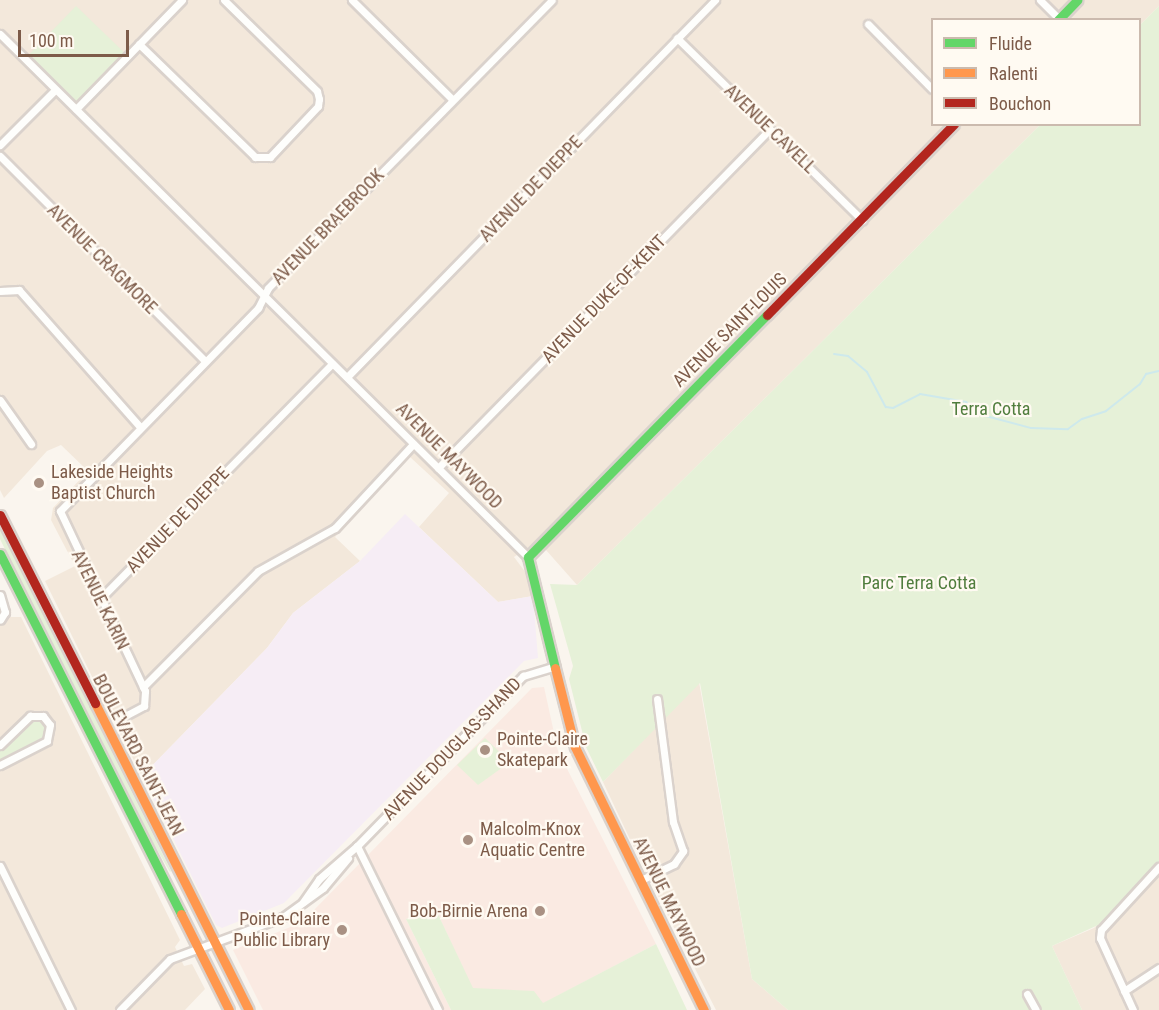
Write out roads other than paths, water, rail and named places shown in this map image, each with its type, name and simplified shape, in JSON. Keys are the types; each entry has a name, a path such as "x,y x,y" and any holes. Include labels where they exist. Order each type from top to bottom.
{"street":[{"path":"76,109 182,0"},
{"path":"139,44 255,157 270,157 318,106 320,99 317,91 224,0"},
{"path":"352,0 452,99"},
{"name":"AVENUE BRAEBROOK","path":"60,511 258,308 264,296 452,99 552,0"},
{"name":"AVENUE DE DIEPPE","path":"347,377 715,0"},
{"path":"1040,0 1057,18"},
{"path":"1059,18 1077,0"},
{"path":"868,24 931,87"},
{"name":"AVENUE MAYWOOD","path":"0,34 528,557 575,747 704,1010"},
{"name":"AVENUE CAVELL","path":"677,38 862,220"},
{"path":"0,145 55,90"},
{"name":"AVENUE SAINT-LOUIS","path":"528,557 952,126"},
{"name":"AVENUE DUKE-OF-KENT","path":"438,468 770,129"},
{"name":"AVENUE CRAGMORE","path":"0,156 205,361"},
{"path":"0,291 19,290 141,427"},
{"name":"AVENUE DE DIEPPE","path":"99,600 332,363"},
{"path":"0,400 31,444"},
{"path":"123,717 146,702 143,687 258,571 335,528 413,444"},
{"name":"AVENUE KARIN","path":"60,511 99,600 143,687"},
{"name":"BOULEVARD SAINT-JEAN","path":"0,514 249,1010"},
{"name":"BOULEVARD SAINT-JEAN","path":"0,554 229,1010"},
{"path":"0,595 5,612 0,620"},
{"name":"AVENUE DOUGLAS-SHAND","path":"120,1010 167,961 280,918 329,882 357,846 523,676 555,666"},
{"path":"640,880 674,864 683,851 673,822 657,699"},
{"path":"0,745 30,716 43,716 50,724 50,736 45,743 0,765"},
{"path":"357,846 438,1010"},
{"path":"0,867 71,1010"},
{"path":"1133,1010 1100,938 1107,921 1159,867"},
{"path":"1124,991 1159,968"},
{"path":"1027,994 1036,1010"}],"waterway":[{"path":"834,354 848,356 867,372 886,407 893,408 920,394 966,402 982,415 1031,428 1068,429 1082,419 1106,411 1140,384 1146,374 1159,371"}],"place":[{"name":"Lakeside Heights Baptist Church","path":"39,483"},
{"name":"Pointe-Claire Skatepark","path":"485,750"},
{"name":"Malcolm-Knox Aquatic Centre","path":"468,840"},
{"name":"Bob-Birnie Arena","path":"540,911"},
{"name":"Pointe-Claire Public Library","path":"342,930"}],"park label":[{"name":"Terra Cotta","path":"991,409"},
{"name":"Parc Terra Cotta","path":"919,583"}]}
